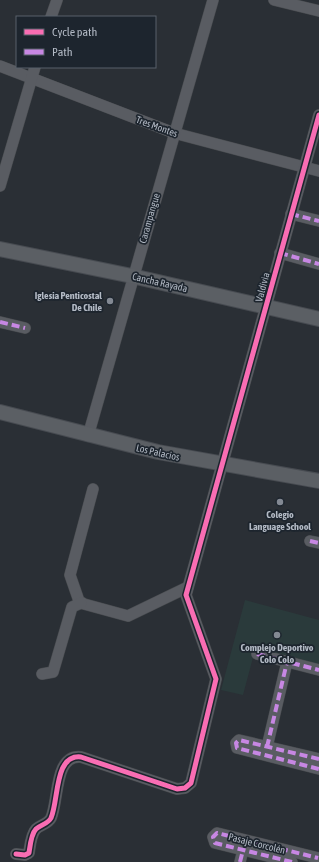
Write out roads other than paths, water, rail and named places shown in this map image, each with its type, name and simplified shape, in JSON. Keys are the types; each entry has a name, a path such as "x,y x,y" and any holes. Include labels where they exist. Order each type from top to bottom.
{"main road":[{"name":"Cancha Rayada","path":"0,249 132,276 319,319"},
{"name":"Los Palacios","path":"0,412 88,436 158,452 319,482"}],"street":[{"path":"51,16 57,0"},
{"name":"Carampangue","path":"88,436 132,276 213,0"},
{"path":"274,0 319,11"},
{"name":"Tres Montes","path":"0,66 174,133 319,171"},
{"path":"0,186 35,68"},
{"name":"Valdivia","path":"188,587 319,115"},
{"path":"291,214 319,220"},
{"path":"280,253 319,264"},
{"path":"0,322 25,328"},
{"path":"93,489 70,575 78,598 81,602 128,616 188,587"},
{"path":"16,854 25,855 29,853 34,832 50,820 62,768 67,760 81,757 177,789 185,788 191,783 216,679 186,595 188,587"},
{"path":"42,674 53,672 72,607 81,602"},
{"path":"257,654 319,670"},
{"path":"267,747 287,662"},
{"path":"319,759 239,740 236,746 237,748 319,769"},
{"name":"Pasaje Corcolén","path":"292,862 215,843 213,837 217,833 318,858"},
{"path":"240,862 243,850"}],"place":[{"name":"Iglesia Penticostal De Chile","path":"110,301"},
{"name":"Colegio Language School","path":"280,502"},
{"name":"Complejo Deportivo Colo Colo","path":"277,635"}]}
